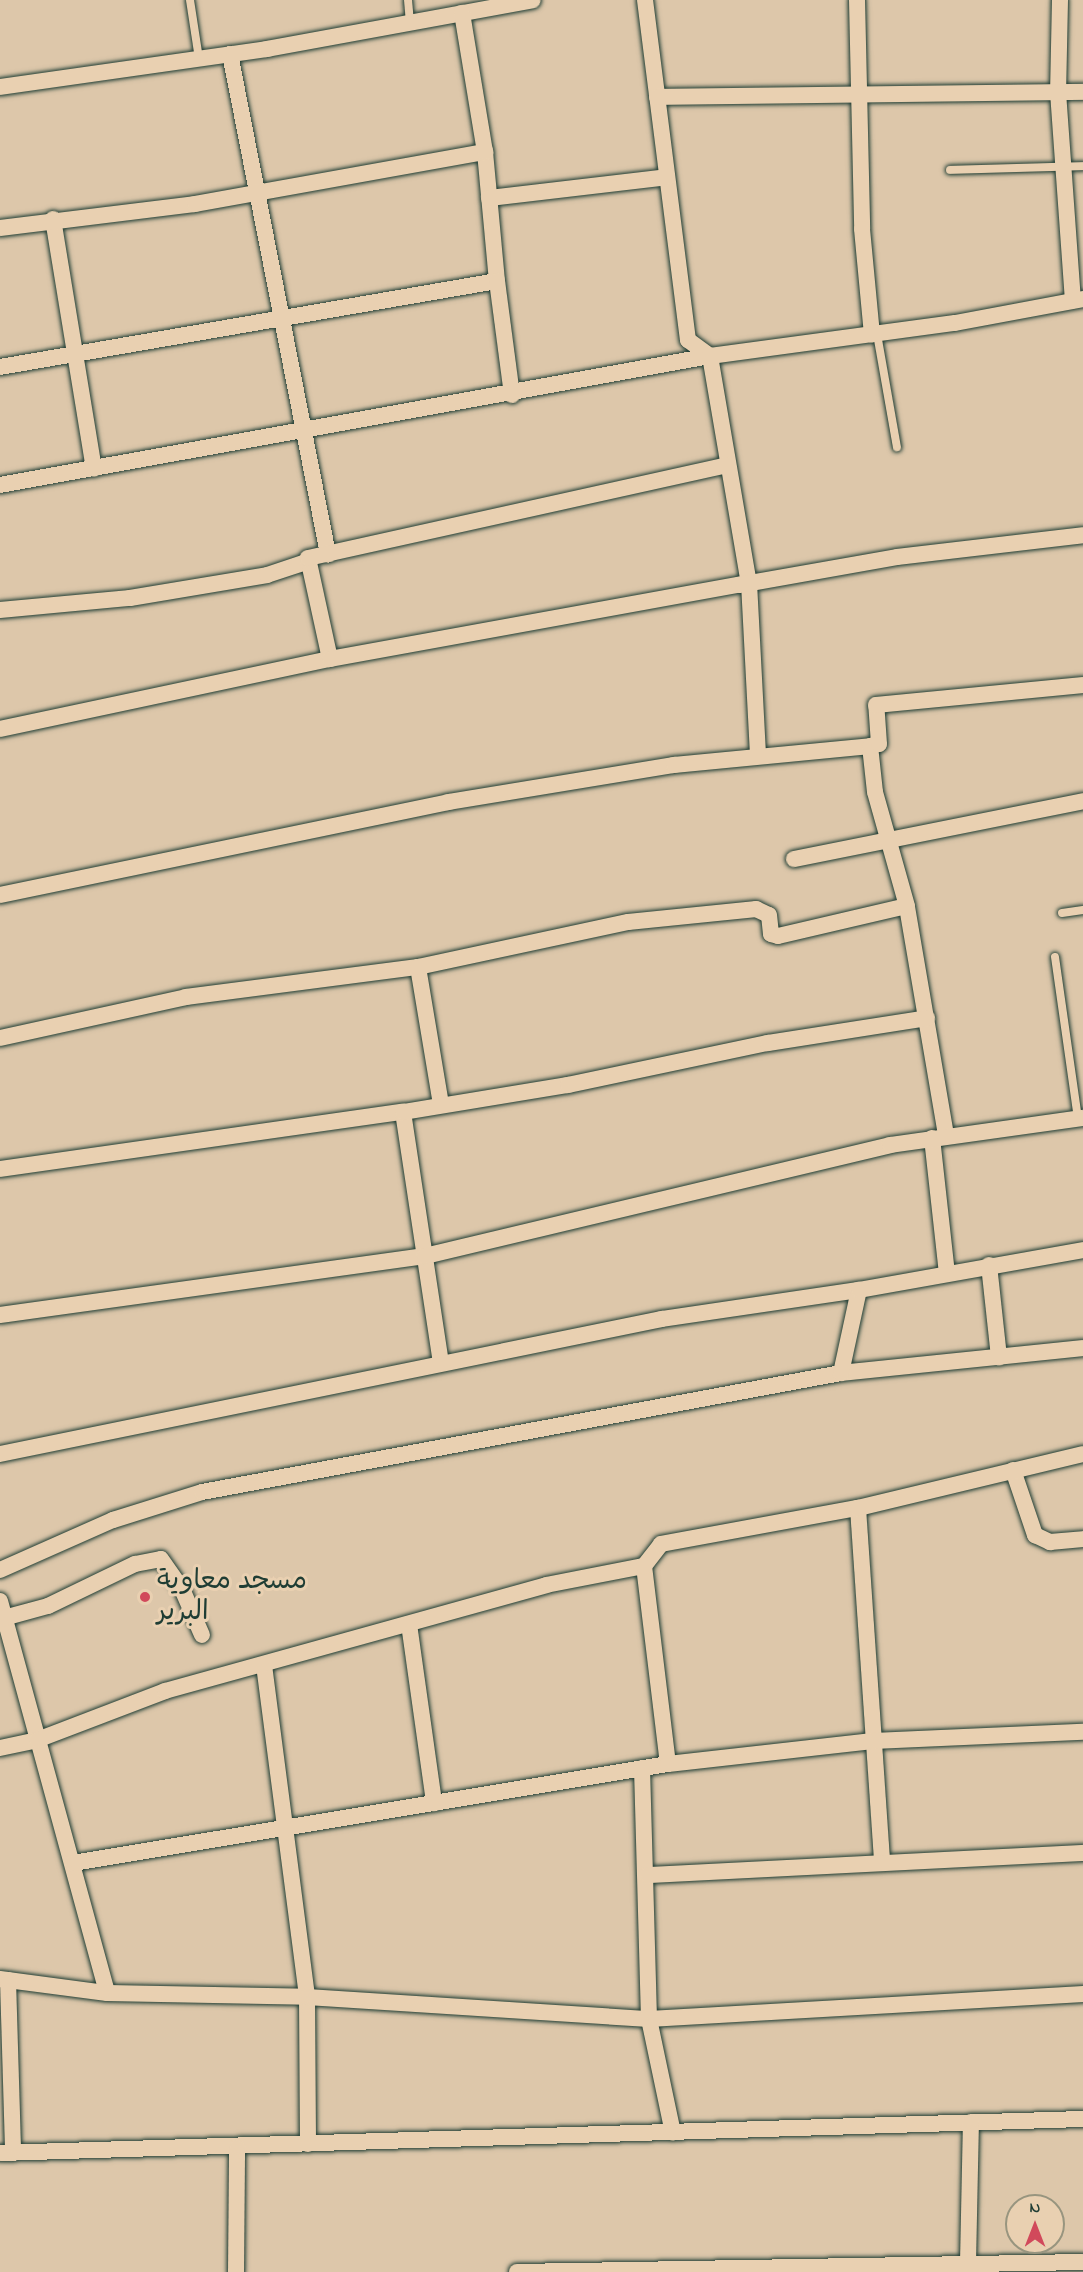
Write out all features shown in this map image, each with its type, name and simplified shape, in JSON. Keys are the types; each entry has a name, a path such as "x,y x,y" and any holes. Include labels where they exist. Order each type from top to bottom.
{"street":[{"path":"0,87 230,54 533,0"},
{"path":"645,0 688,339 710,356 749,583 758,756"},
{"path":"857,0 861,95 862,229 874,335"},
{"path":"0,485 512,395 710,356 874,335 1078,300 1063,166 1058,92 1060,0"},
{"path":"462,13 485,152 497,280 512,395"},
{"path":"230,54 256,191 307,432 328,554"},
{"path":"657,97 1083,92"},
{"path":"0,228 53,219 195,204 256,191 485,152"},
{"path":"489,198 667,177"},
{"path":"53,219 78,352 94,469"},
{"path":"0,368 283,315 497,280"},
{"path":"0,610 130,598 267,574 328,554 729,465"},
{"path":"0,729 330,659 749,583 897,557 1083,535"},
{"path":"309,561 330,659"},
{"path":"0,895 404,810 758,756 870,746 879,744 876,705 1083,686"},
{"path":"870,746 874,792 907,906 927,1018 939,1136 947,1273"},
{"path":"794,859 1083,801"},
{"path":"0,1038 186,997 418,967 628,922 756,909 769,915 771,934 778,936 907,906"},
{"path":"418,967 441,1106"},
{"path":"0,1169 441,1106 768,1043 927,1018"},
{"path":"402,1112 441,1363"},
{"path":"0,1315 425,1257 939,1136 1081,1118"},
{"path":"0,1454 662,1319 859,1290 1083,1250"},
{"path":"989,1265 999,1357"},
{"path":"841,1373 859,1290"},
{"path":"0,1570 113,1520 202,1492 841,1373 1083,1348"},
{"path":"0,1748 37,1740 165,1691 546,1585 644,1566 662,1544 858,1508 1083,1454"},
{"path":"1013,1470 1035,1535 1050,1542 1083,1539"},
{"path":"858,1508 882,1860"},
{"path":"3,1619 48,1606 135,1564 160,1559 182,1589 202,1635"},
{"path":"644,1566 668,1764"},
{"path":"0,1602 107,1993"},
{"path":"409,1623 434,1803"},
{"path":"264,1665 283,1826 307,1997 308,2144"},
{"path":"73,1863 283,1826 668,1764 873,1741 1083,1732"},
{"path":"642,1768 648,1875 649,2019 673,2133"},
{"path":"648,1875 882,1860 1083,1853"},
{"path":"1083,1994 649,2019 307,1997 107,1993 4,1980 7,2153 237,2148 1083,2119"},
{"path":"968,2263 971,2122"},
{"path":"236,2272 237,2148"},
{"path":"517,2272 895,2268 968,2263 1022,2267 1083,2262"}],"lane":[{"path":"190,0 199,59"},
{"path":"408,0 410,22"},
{"path":"950,170 1083,166"},
{"path":"874,335 897,447"},
{"path":"1062,913 1083,910"},
{"path":"1055,957 1081,1118"}],"place":[{"name":"مسجد معاوية البرير","path":"145,1597"}]}
